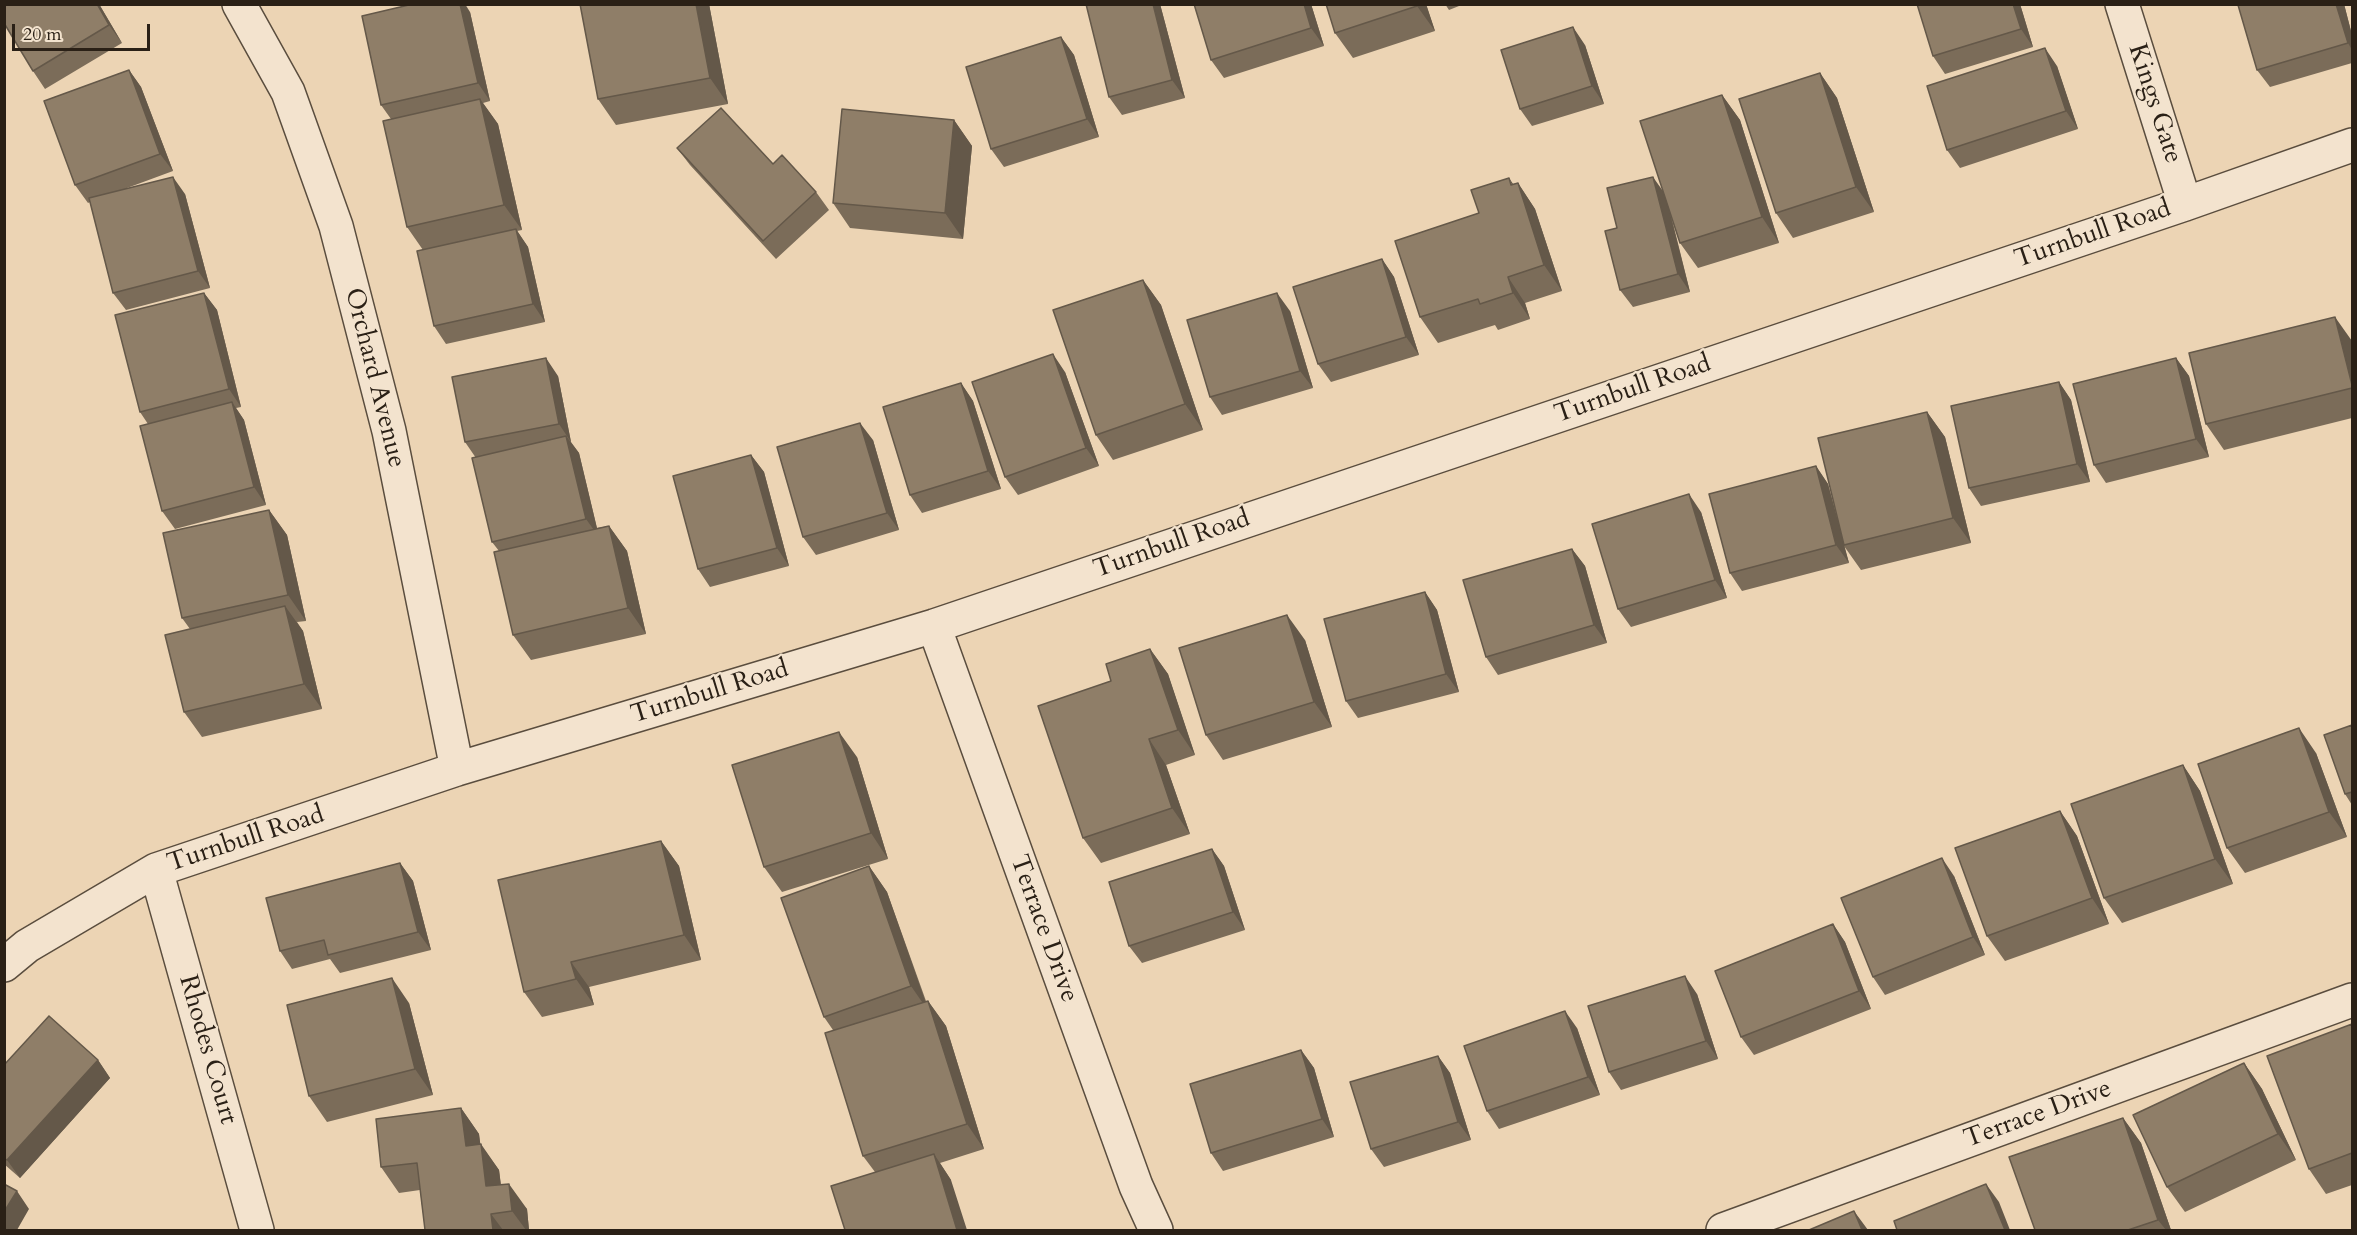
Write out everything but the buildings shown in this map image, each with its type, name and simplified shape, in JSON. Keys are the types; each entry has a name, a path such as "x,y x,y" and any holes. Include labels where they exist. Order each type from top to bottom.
{"street":[{"name":"Orchard Avenue","path":"239,4 288,92 336,226 389,431 457,770"},
{"name":"Kings Gate","path":"2122,4 2185,204"},
{"name":"Turnbull Road","path":"4,965 27,946 156,870 457,770 934,626 2185,204 2352,145"},
{"name":"Terrace Drive","path":"934,626 1136,1186 1156,1230"},
{"name":"Rhodes Court","path":"156,870 257,1230"},
{"name":"Terrace Drive","path":"1723,1230 2352,1000"}]}
